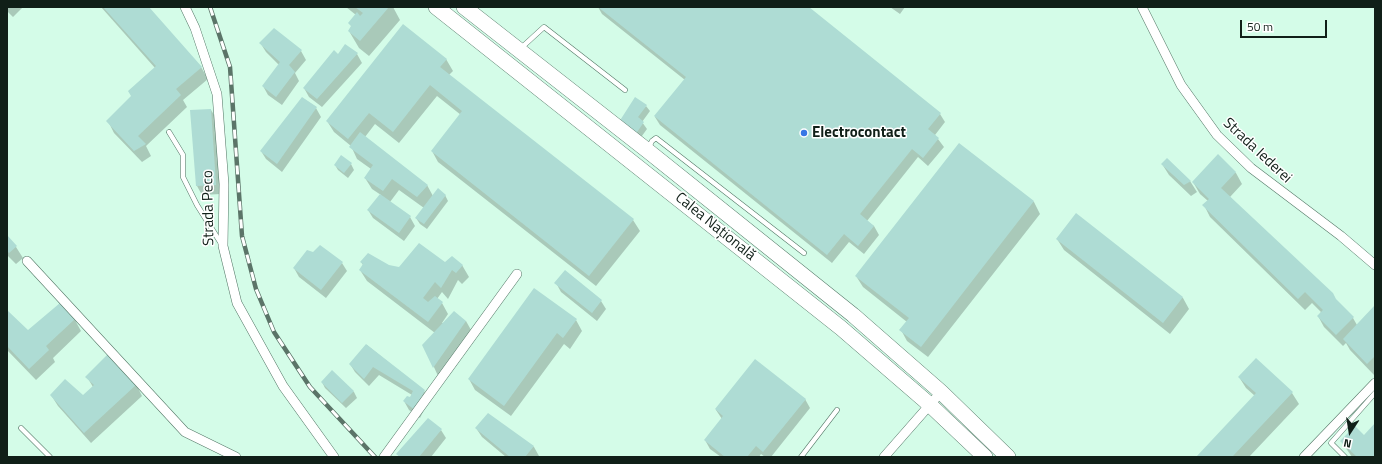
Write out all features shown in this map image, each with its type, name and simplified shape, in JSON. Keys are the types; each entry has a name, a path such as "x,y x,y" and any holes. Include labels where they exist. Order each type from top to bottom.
{"main road":[{"name":"Calea Națională","path":"436,7 841,328 930,404 985,457"},
{"name":"Calea Națională","path":"464,7 648,150 853,314 941,392 1008,457"}],"street":[{"name":"Strada Peco","path":"185,7 195,28 217,94 224,184 223,246 237,303 283,386 334,457"},
{"name":"Strada Iederei","path":"1142,7 1181,85 1217,135 1251,168 1341,236 1375,266"},
{"path":"27,261 185,432 236,457"},
{"path":"384,457 517,274"},
{"path":"1304,457 1375,383"},
{"path":"884,457 941,392"}],"lane":[{"path":"518,50 544,27 625,90"},
{"path":"169,132 183,154 183,177 197,205 223,246"},
{"path":"648,150 652,141 656,138 804,253"},
{"path":"1344,457 1331,443 1375,393"},
{"path":"801,457 837,410"},
{"path":"21,428 50,457"}],"building":[{"path":"103,7 149,7 202,67 176,89 181,95 138,136 146,144 134,151 106,121 131,96 128,91 156,66"},
{"path":"355,7 389,7 360,41 348,31 351,26 348,23 357,12 360,16 363,13"},
{"name":"Electrocontact","path":"598,7 809,7 941,113 928,129 939,138 923,158 912,149 860,214 874,226 858,246 844,234 827,255 654,116 686,77"},
{"path":"403,24 447,59 440,67 634,219 589,276 431,151 462,111 430,85 393,132 369,113 348,139 326,121"},
{"path":"274,28 302,50 289,65 295,72 276,97 262,86 280,62 259,43"},
{"path":"345,44 358,53 317,99 303,88 334,50 338,54"},
{"path":"302,97 317,107 277,164 260,151"},
{"path":"635,97 647,105 638,117 644,122 635,135 619,122"},
{"path":"211,109 216,185 196,186 190,110"},
{"path":"360,132 428,185 417,197 392,179 383,191 364,178 373,165 349,147"},
{"path":"959,143 1034,201 921,347 899,330 909,318 855,276"},
{"path":"1218,154 1236,172 1221,188 1333,293 1336,299 1354,317 1336,335 1317,316 1323,310 1305,292 1298,299 1202,205 1209,199 1192,182"},
{"path":"341,155 352,163 344,173 334,165"},
{"path":"1167,158 1191,181 1184,185 1161,164"},
{"path":"438,188 446,195 424,224 415,218"},
{"path":"380,194 411,216 399,233 367,210"},
{"path":"1076,213 1183,297 1163,323 1056,239"},
{"path":"7,235 17,246 9,253 7,251"},
{"path":"419,243 445,262 452,256 463,265 456,273 452,270 441,288 435,282 423,298 428,302 435,296 443,302 428,322 359,270 363,264 360,262 368,253 389,265 399,267"},
{"path":"320,245 343,262 321,290 293,268 307,250 313,252"},
{"path":"565,270 602,300 592,313 554,283"},
{"path":"534,288 577,319 563,338 557,333 504,406 468,379"},
{"path":"60,303 75,319 46,346 49,350 29,369 7,346 7,310 28,330"},
{"path":"1375,305 1375,356 1367,364 1343,339"},
{"path":"454,311 466,321 433,368 422,345"},
{"path":"366,344 425,390 415,410 403,401 407,396 410,397 413,391 373,367 364,379 349,364"},
{"path":"108,354 137,384 84,433 50,395 65,379 83,395 94,385 85,377"},
{"path":"1256,358 1293,392 1232,457 1196,457 1256,393 1238,377"},
{"path":"755,359 806,399 763,452 756,446 747,457 725,457 704,440 723,416 715,409"},
{"path":"332,370 354,391 342,403 321,382"},
{"path":"488,413 534,446 525,457 510,457 475,428"},
{"path":"428,418 442,429 419,457 400,457 396,454"},
{"path":"1375,423 1375,457 1357,457 1340,441 1355,426 1364,435"}],"railway":[{"path":"210,7 230,67 242,236 256,289 274,332 310,387 375,457"}],"place":[{"name":"Electrocontact","path":"804,133"}]}
